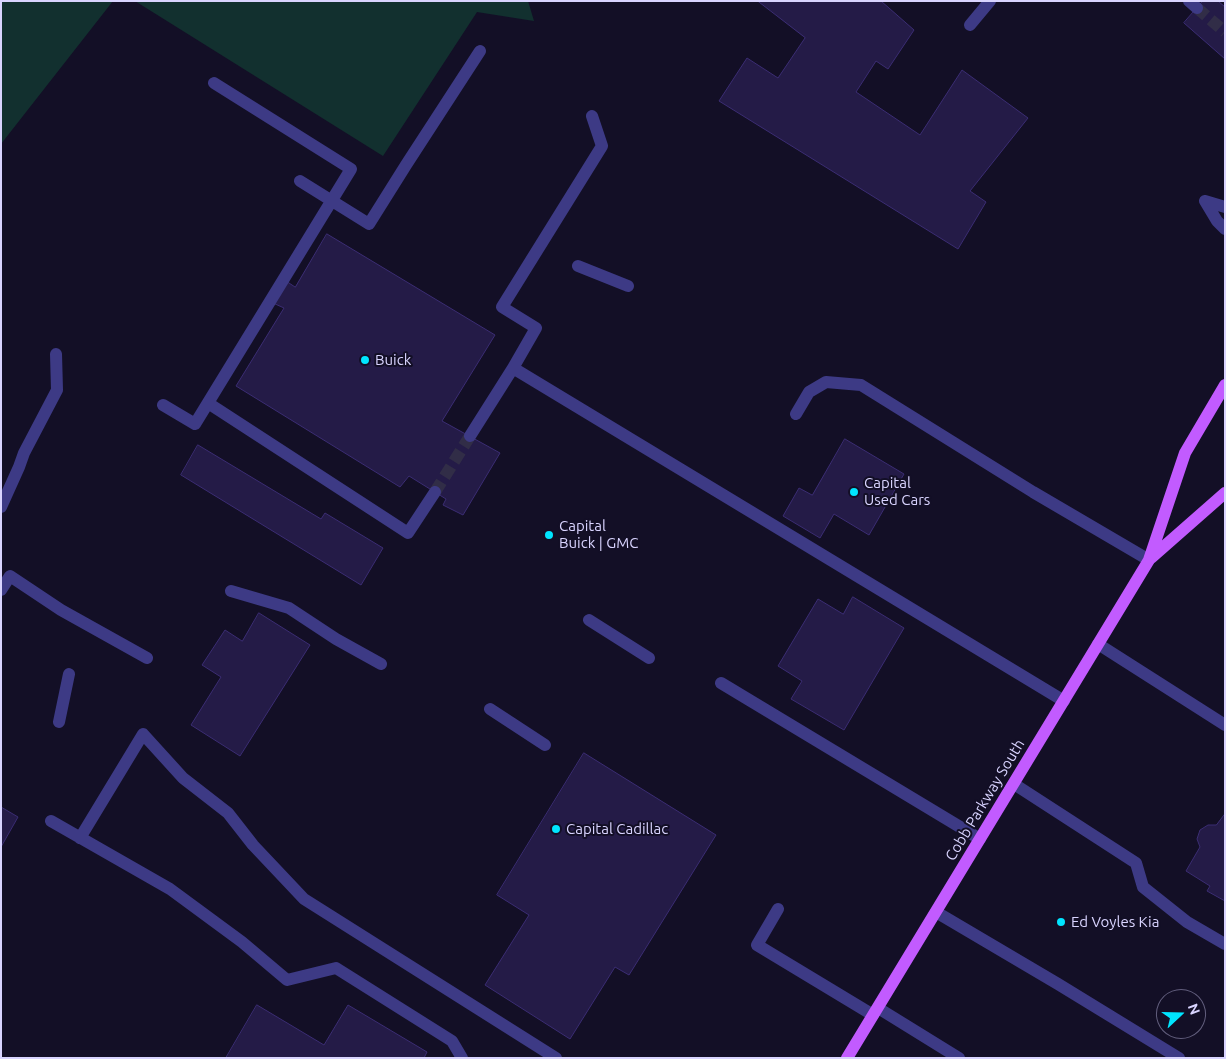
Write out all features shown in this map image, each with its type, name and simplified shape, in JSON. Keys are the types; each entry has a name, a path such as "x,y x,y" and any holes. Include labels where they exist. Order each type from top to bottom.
{"main road":[{"name":"Cobb Parkway South","path":"848,1058 1149,560 1185,453 1225,385"},
{"name":"Cobb Parkway South","path":"1149,560 1225,493"}],"street":[{"path":"970,24 990,1"},
{"path":"300,181 369,224 480,51"},
{"path":"163,405 195,424 350,169 214,84"},
{"path":"470,436 536,328 502,307 602,146 592,116"},
{"path":"1225,207 1205,202 1217,221 1225,229"},
{"path":"578,266 628,286"},
{"path":"1,507 20,467 24,453 57,390 56,354"},
{"path":"512,368 1064,701"},
{"path":"796,414 809,392 826,382 861,385 1033,492 1149,560"},
{"path":"208,402 408,534 435,492"},
{"path":"1,590 10,576 61,610 146,658"},
{"path":"231,590 288,608 336,639 381,664"},
{"path":"589,620 649,658"},
{"path":"1098,644 1223,721"},
{"path":"58,722 69,674"},
{"path":"721,683 980,839"},
{"path":"490,709 544,745"},
{"path":"80,838 142,734 183,778 228,812 253,845 304,899 556,1058"},
{"path":"1014,784 1136,863 1143,887 1188,922 1225,944"},
{"path":"51,821 170,889 242,942 287,980 336,968 452,1041 462,1058"},
{"path":"778,909 757,946 959,1058"},
{"path":"936,912 1179,1058"}],"green space":[{"path":"1,1 113,1 1,144"},
{"path":"135,1 528,1 534,21 477,12 383,156"}],"building":[{"path":"758,1 881,1 914,30 888,69 876,61 856,92 920,135 962,70 1028,118 970,191 986,202 958,249 719,101 747,58 778,78 805,38"},
{"path":"1203,1 1218,1 1225,7 1225,59 1184,23"},
{"name":"Buick","path":"327,234 495,335 442,421 500,453 463,515 443,505 446,499 409,476 400,487 236,386 284,308 273,303 286,281 295,287"},
{"name":"Capital Used Cars","path":"845,439 904,474 869,535 834,514 820,538 783,516 799,488 812,495"},
{"path":"198,445 321,519 325,513 383,548 361,585 181,475"},
{"path":"853,597 904,628 844,730 791,699 802,681 778,666 818,599 843,614"},
{"path":"259,613 310,645 240,756 191,725 221,677 202,665 225,630 242,641"},
{"path":"584,753 716,835 629,975 615,967 570,1039 485,985 529,915 497,895"},
{"path":"1,807 18,817 1,847"},
{"path":"1225,814 1225,901 1207,891 1210,886 1186,871 1200,847 1197,839 1200,830 1208,825 1216,825"},
{"path":"257,1005 324,1045 348,1005 427,1052 424,1058 226,1058"}],"tunnel":[{"path":"1197,8 1225,32"},
{"path":"435,492 470,436"}],"place":[{"name":"Buick","path":"365,360"},
{"name":"Capital Used Cars","path":"854,492"},
{"name":"Capital Buick | GMC","path":"549,535"},
{"name":"Capital Cadillac","path":"556,829"},
{"name":"Ed Voyles Kia","path":"1061,922"}]}
